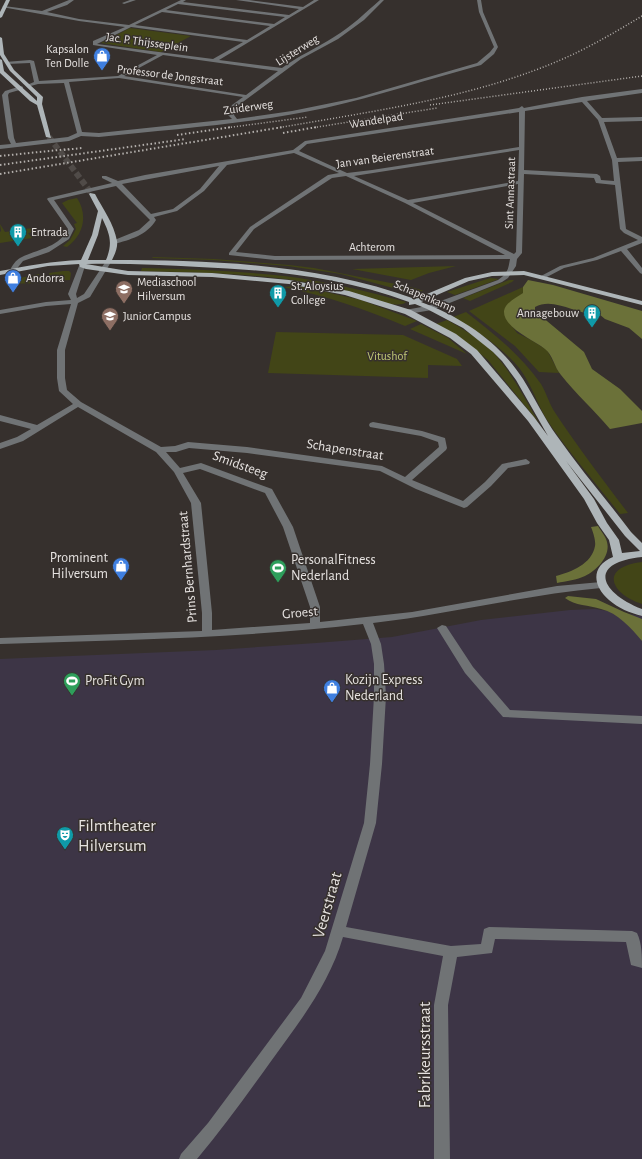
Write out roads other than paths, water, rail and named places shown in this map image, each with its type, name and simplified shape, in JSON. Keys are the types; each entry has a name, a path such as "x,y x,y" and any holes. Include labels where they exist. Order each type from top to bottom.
{"main road":[{"path":"0,17 8,0"},
{"path":"0,38 1,72 21,88 32,100 39,104"},
{"path":"1,57 12,71 40,97 39,104 49,137"},
{"path":"92,194 100,212 109,226 114,242 113,250 108,262"},
{"path":"82,264 95,235 100,212"},
{"name":"Schapenkamp","path":"0,273 67,263 82,264 108,262 227,266 283,271 333,278 396,294 414,301 467,328 495,349 508,363 521,381 552,435 628,534 642,549"},
{"name":"Schapenkamp","path":"82,264 103,270 128,273 212,275 289,282 346,293 405,311 453,336 474,352 531,419 589,499 602,523 614,540 618,557"},
{"path":"405,311 414,301 467,279 492,274 509,273 524,273 543,277 642,303"},
{"path":"642,554 632,554 618,557 608,563 602,570 600,578 601,585 606,594 613,600 631,610 642,613"}],"street":[{"path":"42,12 72,0"},
{"path":"124,3 134,0"},
{"path":"4,7 42,12 79,20 130,26 184,0"},
{"path":"238,0 304,8"},
{"path":"230,20 266,0"},
{"path":"214,61 317,0"},
{"name":"Lijsterweg","path":"235,120 231,115 234,106 246,96 313,50 336,38 362,19 382,0"},
{"name":"Zuiderweg","path":"0,147 69,139 80,134 99,135 235,120 355,99 479,64 492,53 496,47 481,12 479,0"},
{"path":"178,3 289,16"},
{"path":"161,11 274,25"},
{"name":"Jac. P. Thijsseplein","path":"247,41 130,26 95,42 96,45 282,70"},
{"path":"119,77 162,54"},
{"path":"7,63 32,62 37,83"},
{"name":"Professor de Jongstraat","path":"29,86 37,83 119,77 246,96"},
{"path":"66,81 80,134"},
{"path":"14,146 11,138 5,95 7,92 21,88"},
{"name":"Wandelpad","path":"13,270 21,260 47,252 67,238 71,229 50,198 225,163 295,151 305,142 642,91"},
{"path":"582,99 601,120 615,160 623,229 642,241"},
{"name":"Sint Annastraat","path":"509,273 513,266 512,262 514,257 519,253 522,108"},
{"path":"601,120 642,119"},
{"name":"Jan van Beierenstraat","path":"230,254 252,228 330,176 522,148"},
{"path":"295,151 407,202 514,257"},
{"path":"615,160 642,158"},
{"path":"150,216 174,210 202,190 225,163"},
{"path":"521,172 597,176 598,182 618,183"},
{"path":"104,177 117,184 150,216 152,220 151,224 140,232 114,242"},
{"path":"407,202 521,182"},
{"path":"543,277 562,267 595,259 642,241"},
{"path":"623,249 642,272"},
{"name":"Achterom","path":"230,254 275,258 514,257"},
{"path":"0,312 46,304 75,302 87,295 108,262"},
{"name":"Prins Bernhardstraat","path":"82,264 72,294 75,302 61,350 61,378 63,392 78,404 159,450 178,471 196,503 207,613 207,634"},
{"path":"405,311 429,308 500,281 509,273"},
{"path":"0,446 20,439 78,404"},
{"path":"0,418 39,428"},
{"path":"373,425 422,434 442,440 443,448 407,480"},
{"name":"Schapenstraat","path":"159,450 176,449 188,445 248,450 382,469 464,505 488,484 504,462 526,462"},
{"name":"Smidsteeg","path":"178,471 201,466 269,491 288,527 315,607 315,626"},
{"name":"Groest","path":"0,641 207,634 315,626 412,615 556,589 601,585"},
{"name":"Veerstraat","path":"187,1159 306,1002 332,952 370,823 376,764 380,696 376,644 366,620"},
{"path":"442,628 469,670 507,714 642,720"},
{"path":"338,931 451,952 487,949 489,933 632,937 636,961 642,962"},
{"name":"Fabrikeursstraat","path":"442,1159 441,1005 451,952"}],"tunnel":[{"path":"49,137 92,194"}],"railway":[{"path":"278,128 423,102 496,83 531,72 565,58 614,33 642,16"},
{"path":"430,105 642,76"},
{"path":"314,127 437,108"},
{"path":"226,128 308,117"},
{"path":"226,128 232,127"},
{"path":"278,128 283,127"},
{"path":"283,133 314,127"},
{"path":"177,135 226,128"},
{"path":"0,174 278,128"},
{"path":"0,165 186,139"},
{"path":"64,150 82,148"},
{"path":"0,156 69,149"}],"place":[{"name":"Kapsalon Ten Dolle","path":"102,71"},
{"name":"Entrada","path":"18,247"},
{"name":"Andorra","path":"13,293"},
{"name":"Mediaschool Hilversum","path":"124,304"},
{"name":"St. Aloysius College","path":"278,308"},
{"name":"Annagebouw","path":"592,328"},
{"name":"Junior Campus","path":"110,331"},
{"name":"Prominent Hilversum","path":"121,581"},
{"name":"PersonalFitness Nederland","path":"278,583"},
{"name":"ProFit Gym","path":"72,696"},
{"name":"Kozijn Express Nederland","path":"332,703"},
{"name":"Filmtheater Hilversum","path":"65,850"}],"park label":[{"name":"Vitushof","path":"387,356"}]}
